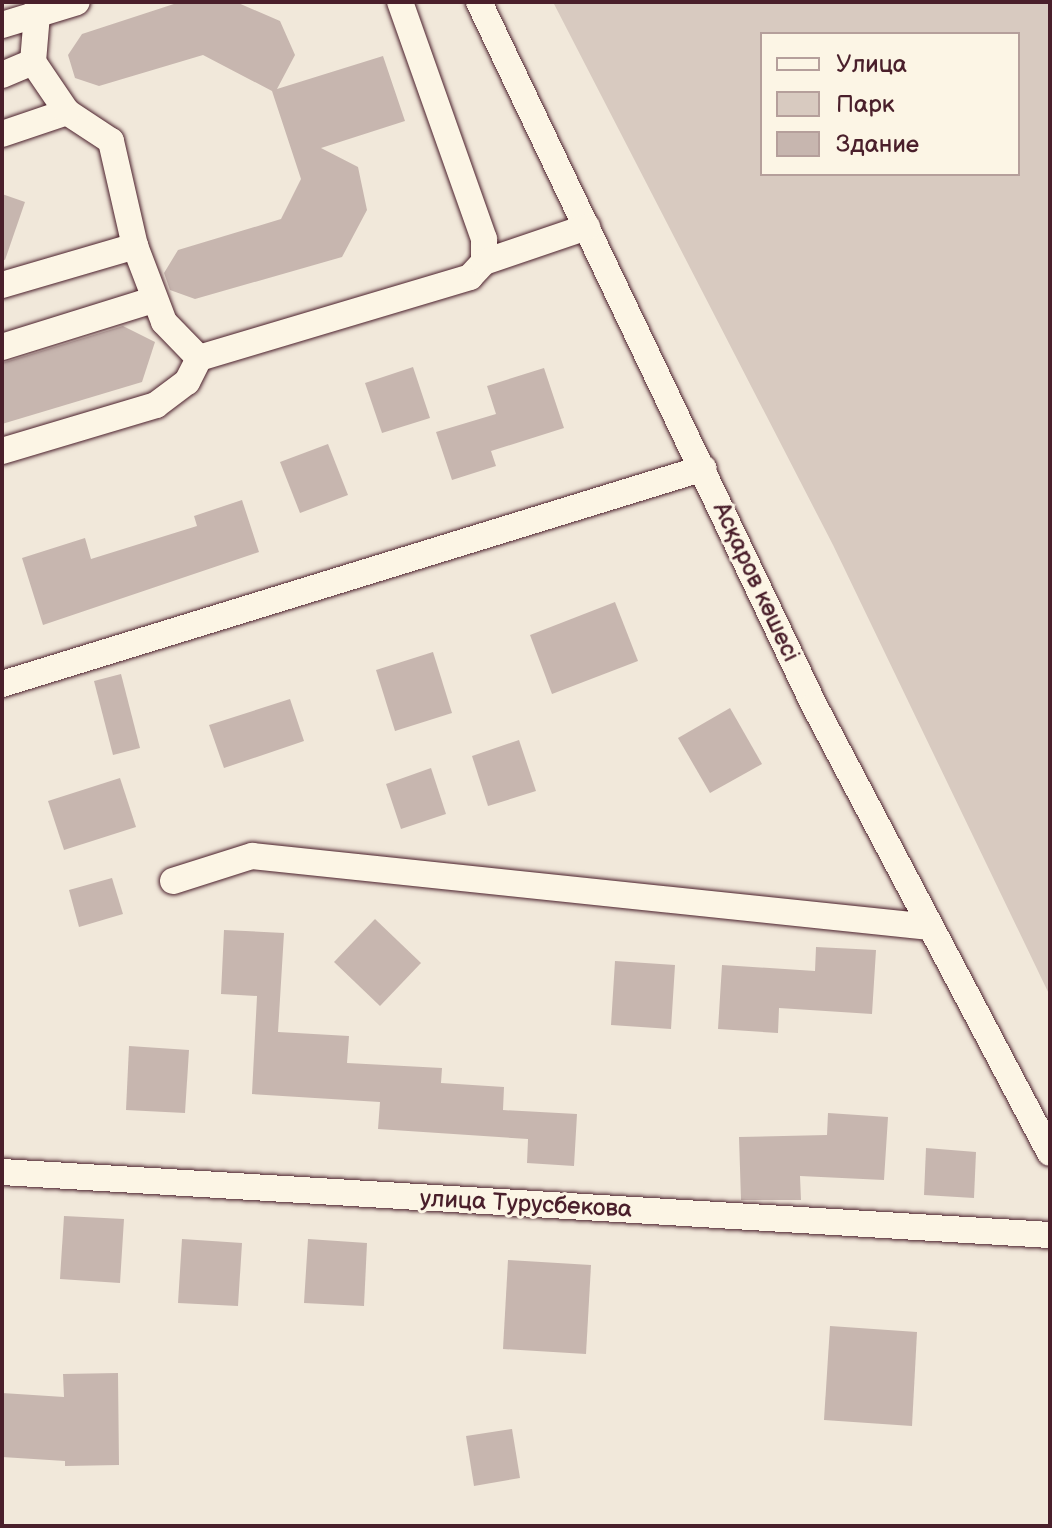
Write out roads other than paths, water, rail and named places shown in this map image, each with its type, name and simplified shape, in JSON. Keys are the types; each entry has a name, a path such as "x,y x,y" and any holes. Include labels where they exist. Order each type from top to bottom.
{"street":[{"path":"2,25 38,8 77,2"},
{"path":"400,2 484,239 484,262"},
{"name":"Асқаров көшесі","path":"479,2 704,468 814,705 1050,1153"},
{"path":"38,8 33,62 67,112 111,141 135,246 153,300 164,322 199,358"},
{"path":"2,75 33,62"},
{"path":"2,134 67,112"},
{"path":"2,451 156,405 187,382 199,358 470,277 484,262 587,227"},
{"path":"2,285 135,246"},
{"path":"2,347 153,300"},
{"path":"2,684 704,468"},
{"path":"173,881 252,856 930,927"},
{"name":"улица Турусбекова","path":"2,1172 1050,1235"}]}
